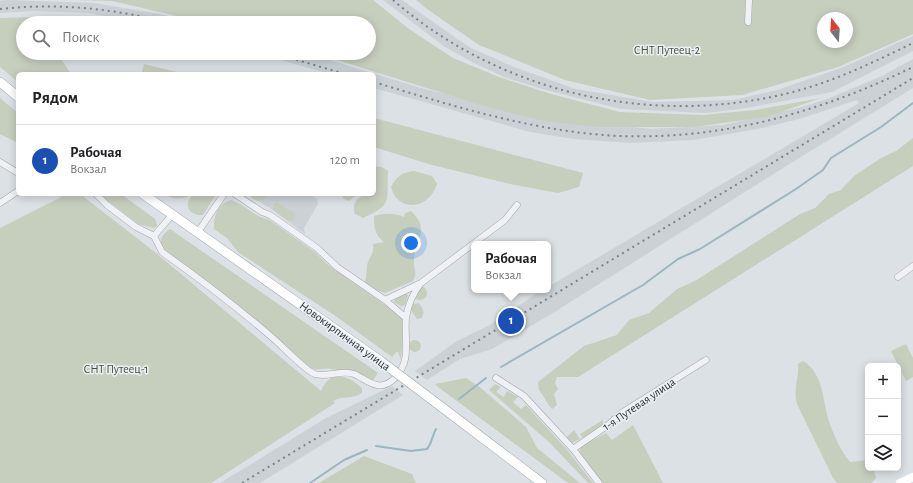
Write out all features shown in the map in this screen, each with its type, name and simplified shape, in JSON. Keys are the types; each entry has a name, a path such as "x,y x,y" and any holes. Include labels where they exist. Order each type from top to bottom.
{"main road":[{"path":"0,82 16,95"},
{"name":"Новокирпичная улица","path":"147,196 382,362 542,483"}],"street":[{"path":"748,22 749,0"},
{"path":"0,162 16,172"},
{"path":"0,203 16,192"},
{"path":"98,196 136,227 154,236 162,252 274,338 314,374 324,375 346,372 374,385 383,385 393,380 402,370 406,360 406,318 414,292 421,283"},
{"path":"198,232 223,196"},
{"path":"238,196 317,248 337,267 385,300 406,318"},
{"path":"476,241 504,220 517,205"},
{"path":"154,236 172,215"},
{"path":"385,300 421,283 471,245"},
{"path":"898,277 913,266"},
{"name":"1-я Путевая улица","path":"573,449 608,425 623,412 706,360"},
{"path":"496,378 524,396 573,449 599,483"},
{"path":"900,483 913,476"}],"shaded area":[{"path":"383,0 402,0 469,47 514,67 576,89 653,102 734,100 777,90 841,68 913,36 913,51 832,92 746,108 707,113 621,109 542,89 504,77 445,47"},
{"path":"0,1 94,3 168,16 106,16 88,13 35,11 0,13"},
{"path":"913,59 913,88 553,313 492,349 460,359 427,380 415,371 457,341 490,325 536,294 551,293 551,285 859,103 857,100 799,119 758,129 693,140 630,143 574,139 530,132 376,89 376,74 421,88 534,116 651,129 723,125 802,107 827,99 882,76"},
{"path":"281,60 330,60 369,72 323,72"},
{"path":"249,196 313,196 317,199 318,204 304,228 305,234 273,210"},
{"path":"392,386 403,395 260,483 220,483 326,418"}],"green space":[{"path":"78,0 373,0 409,29 453,58 499,77 551,94 620,112 703,115 755,110 821,98 766,117 694,127 597,127 544,121 484,106 337,60 376,60 376,16 177,16 112,1"},
{"name":"СНТ Путеец-2","path":"416,0 913,0 913,34 838,67 742,95 650,100 565,80 479,45"},
{"path":"0,18 16,18 16,60 62,60 70,72 16,72 16,80 0,67"},
{"path":"144,64 177,72 142,72"},
{"path":"0,98 16,111 16,142 0,134"},
{"path":"376,119 583,173 579,187 558,193 510,184 432,165 376,148"},
{"path":"913,138 913,166 578,377 557,377 555,383 558,389 554,394 557,405 552,409 549,405 539,390 538,382 584,346 617,335 629,320 649,313 677,289 695,281 800,214 815,208 829,194 841,190 854,176 881,158 896,151"},
{"path":"376,166 382,167 388,171 386,200 380,209 363,218 355,214 354,205 361,197 376,196"},
{"path":"414,171 432,176 437,184 433,193 427,199 414,205 400,201 391,187 395,180 400,176"},
{"name":"СНТ Путеец-1","path":"63,196 83,196 156,253 321,391 329,379 339,376 345,377 356,383 362,388 362,393 333,401 335,403 211,483 0,483 0,228"},
{"path":"102,196 124,196 155,219 157,226 154,228 138,224"},
{"path":"168,196 188,196 178,198"},
{"path":"191,196 215,196 203,215 192,213 188,207"},
{"path":"250,196 268,196 261,200 256,200"},
{"path":"342,196 355,196 349,201 344,199"},
{"path":"231,200 258,216 268,219 315,252 327,264 399,315 403,320 404,326 401,359 397,351 392,357 337,317 238,252 227,238 214,229 214,220 217,211 223,204"},
{"path":"276,202 294,213 295,216 293,221 287,220 273,210 273,206"},
{"path":"411,211 417,218 421,229 415,252 415,275 413,281 385,293 374,289 365,282 367,264 373,252 373,244 384,242 381,240 376,231 374,216 389,214 404,217 405,213"},
{"path":"170,229 378,373 371,383 336,370 315,370 309,368 164,251 161,244 161,238"},
{"path":"417,286 423,286 427,290 427,296 423,300 417,300 413,296 413,290"},
{"path":"405,293 408,295 405,305 401,306 394,302 395,298"},
{"path":"419,303 423,314 422,318 417,319 411,310 413,304"},
{"path":"417,340 420,341 420,351 413,352 410,351 409,344 410,341"},
{"path":"906,344 913,358 913,377 906,381 901,371 901,363 897,363 891,351"},
{"path":"803,361 815,373 822,390 827,416 841,449 850,462 865,460 865,471 874,471 876,478 871,483 837,483 833,478 797,404 796,388 798,364"},
{"path":"466,378 481,388 526,427 537,448 580,483 568,483 435,384"},
{"path":"495,384 501,387 496,392 504,397 507,391 518,397 513,402 521,409 526,405 568,451 593,483 588,483 549,442 489,390"},
{"path":"603,420 603,426 583,438 580,434"},
{"path":"633,425 663,483 603,483 579,452 582,446 606,433 612,440"},
{"path":"574,430 580,439 572,443 567,437"},
{"path":"364,456 412,474 416,483 319,483"}],"waterway":[{"path":"501,367 643,285 678,259 700,249 796,189 823,170 831,158 881,127 913,103"},
{"path":"459,399 486,378"},
{"path":"376,446 411,451 427,449 436,429"},
{"path":"310,483 344,460 367,450"}],"railway":[{"path":"393,0 436,32 482,59 531,80 581,95 634,103 687,106 740,102 793,92 839,77 913,43"},
{"path":"0,9 21,7 85,8 138,16"},
{"path":"297,60 338,72"},
{"path":"376,83 467,109 537,126 607,135 653,136 698,133 742,126 786,116 871,86 913,67"},
{"path":"242,483 913,78"}],"place":[{"name":"Рабочая","path":"511,321"}]}
